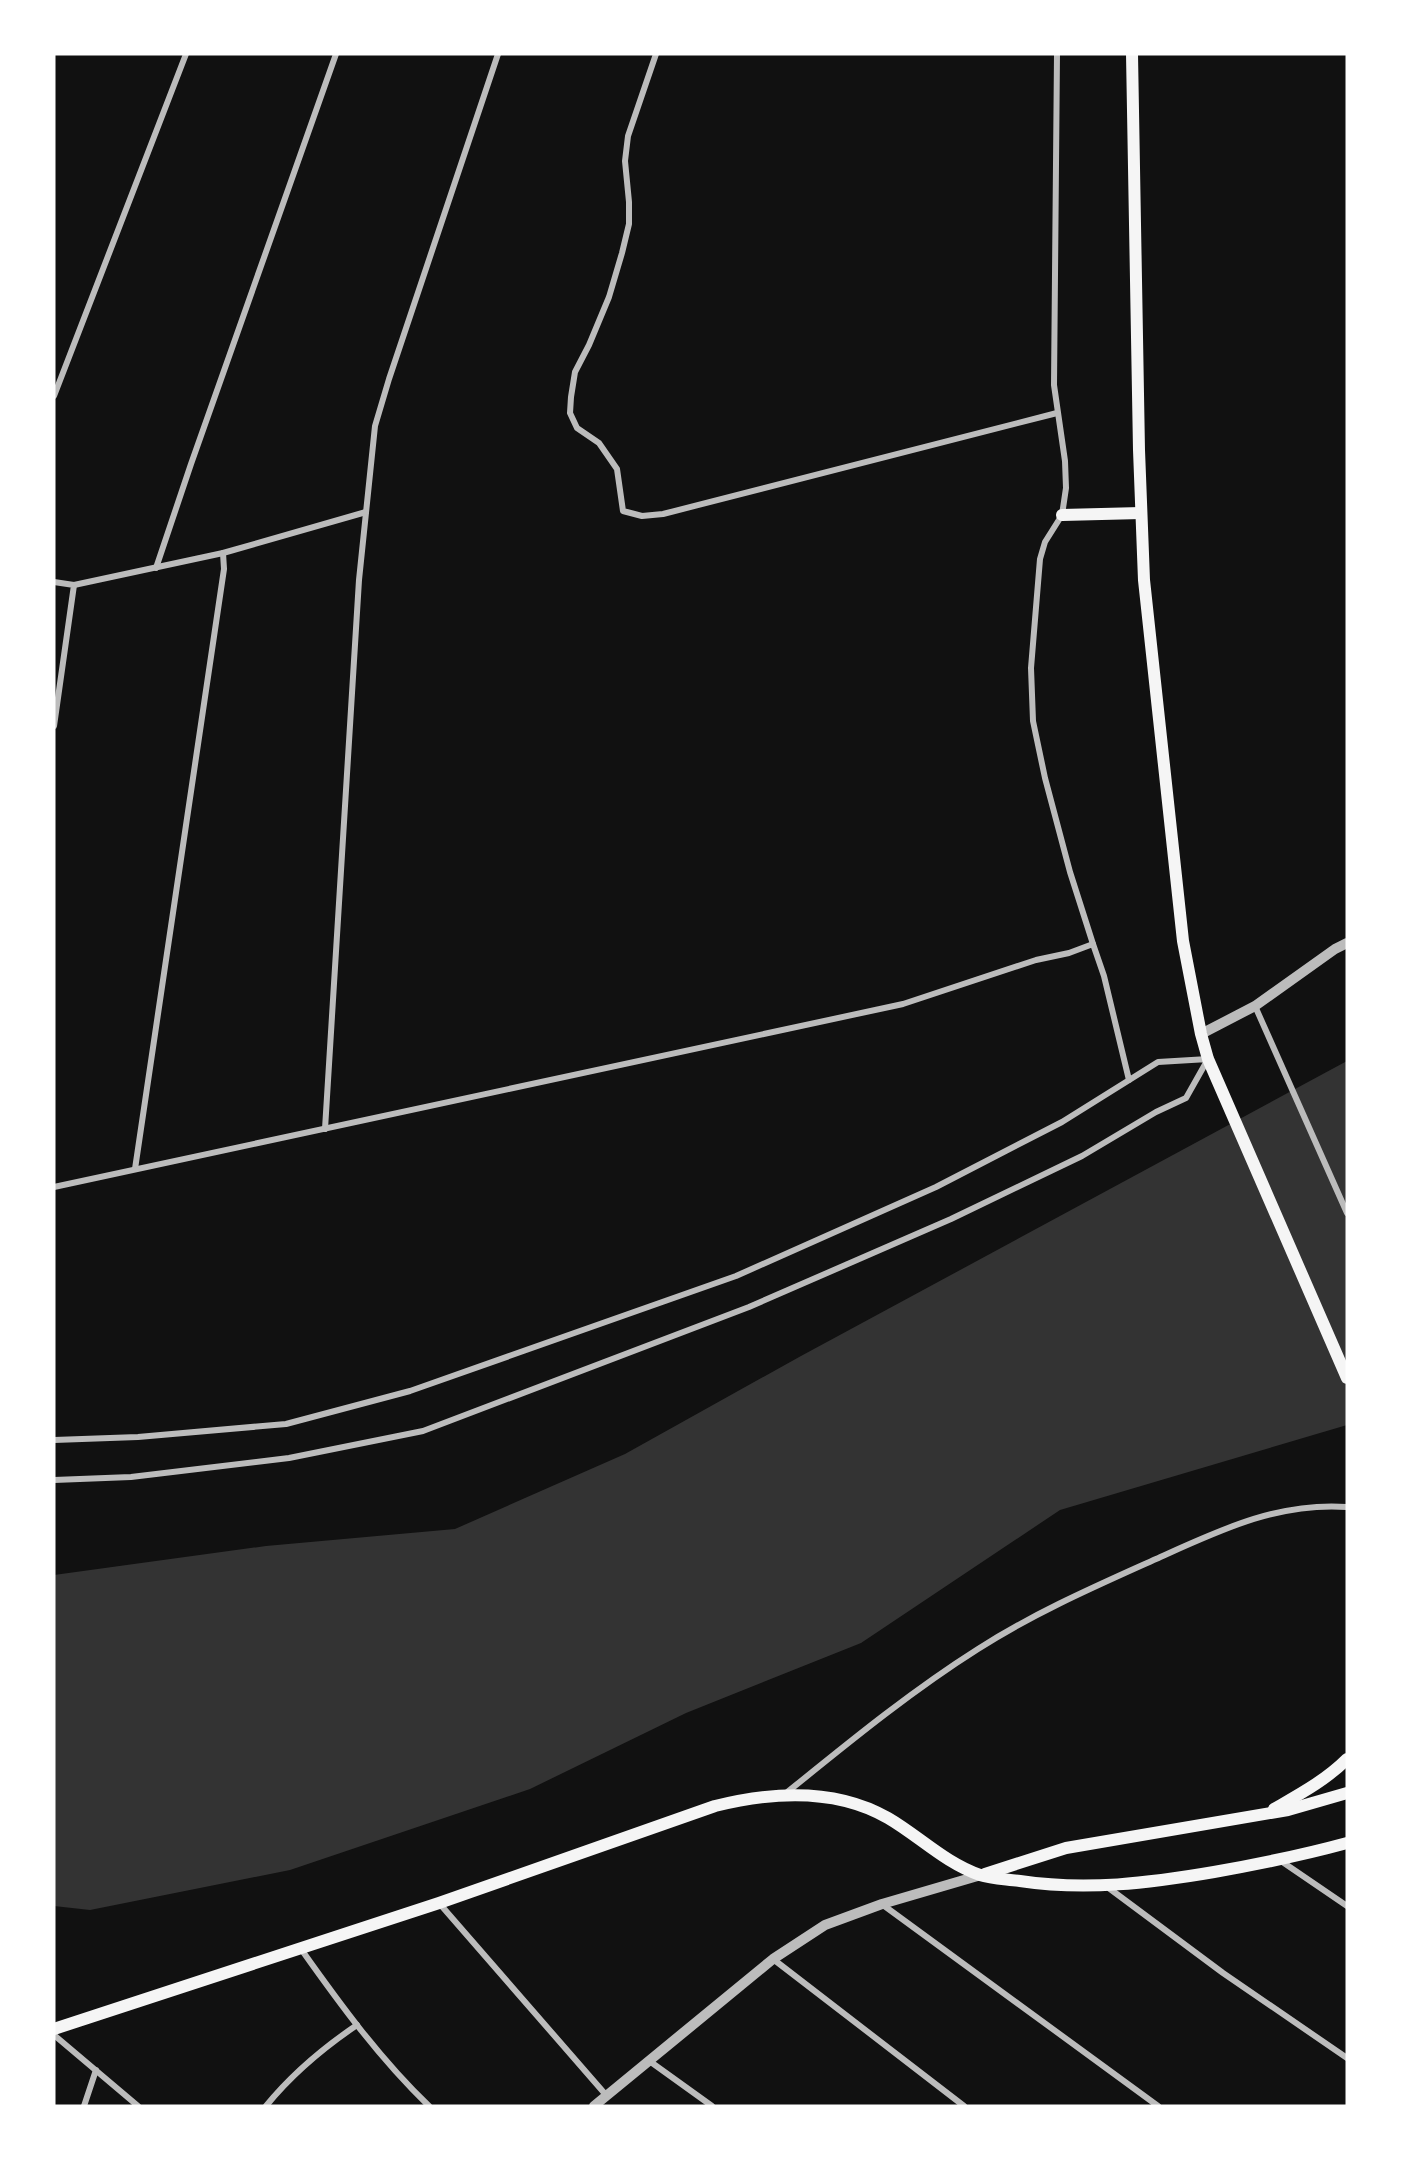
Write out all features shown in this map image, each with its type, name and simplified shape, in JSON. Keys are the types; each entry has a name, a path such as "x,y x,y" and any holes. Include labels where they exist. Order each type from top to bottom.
{"main road":[{"path":"1132,54 1144,580 1183,941 1208,1059 1347,1378"},
{"path":"1062,515 1141,513"},
{"path":"1263,1814 1306,1791 1347,1759"},
{"path":"981,1875 1066,1848 1288,1810 1347,1793"},
{"path":"54,2029 439,1903 716,1806 749,1798 784,1795 819,1797 856,1804 888,1818 950,1861 981,1875 1044,1884 1106,1886 1160,1882 1281,1861 1347,1843"}],"street":[{"path":"54,396 186,54"},
{"path":"156,568 190,464 336,54"},
{"path":"325,1129 359,580 375,426 388,380 498,54"},
{"path":"656,54 628,136 625,161 629,224 622,253 609,297 575,372 571,397 570,413 578,428 599,443 617,469 623,511 642,516 663,514 1057,413"},
{"path":"1058,54 1054,373 1057,413 1065,461 1066,488 1062,515 1045,542 1040,559 1031,668 1033,721 1067,861 1104,975 1129,1080"},
{"path":"54,582 74,585 224,553 366,512"},
{"path":"135,1169 224,569 224,553"},
{"path":"54,726 74,585"},
{"path":"1201,1034 1255,1006 1335,949 1347,943"},
{"path":"54,1187 903,1004 1036,960 1069,953 1093,944"},
{"path":"1255,1006 1347,1213"},
{"path":"54,1440 138,1437 286,1424 410,1390 736,1276 936,1187 1062,1122 1158,1062 1208,1059"},
{"path":"54,1480 131,1477 289,1458 423,1431 749,1307 961,1214 1082,1156 1156,1112 1186,1098 1208,1059"},
{"path":"784,1795 879,1719 945,1671 1022,1623 1185,1545 1257,1516 1294,1508 1347,1507"},
{"path":"1281,1861 1347,1906"},
{"path":"594,2106 773,1959 825,1925 882,1904 981,1875"},
{"path":"1106,1886 1223,1973 1347,2058"},
{"path":"439,1903 606,2095"},
{"path":"882,1904 1158,2106"},
{"path":"301,1948 377,2050 429,2106"},
{"path":"773,1959 964,2106"},
{"path":"266,2106 302,2067 329,2044 357,2025"},
{"path":"54,2035 138,2106"},
{"path":"648,2060 712,2106"},
{"path":"84,2106 96,2070"}],"shaded area":[{"path":"1347,1061 1347,1425 1060,1510 861,1643 686,1713 530,1789 290,1870 90,1910 54,1906 54,1575 266,1546 455,1529 625,1454 801,1356"}]}
